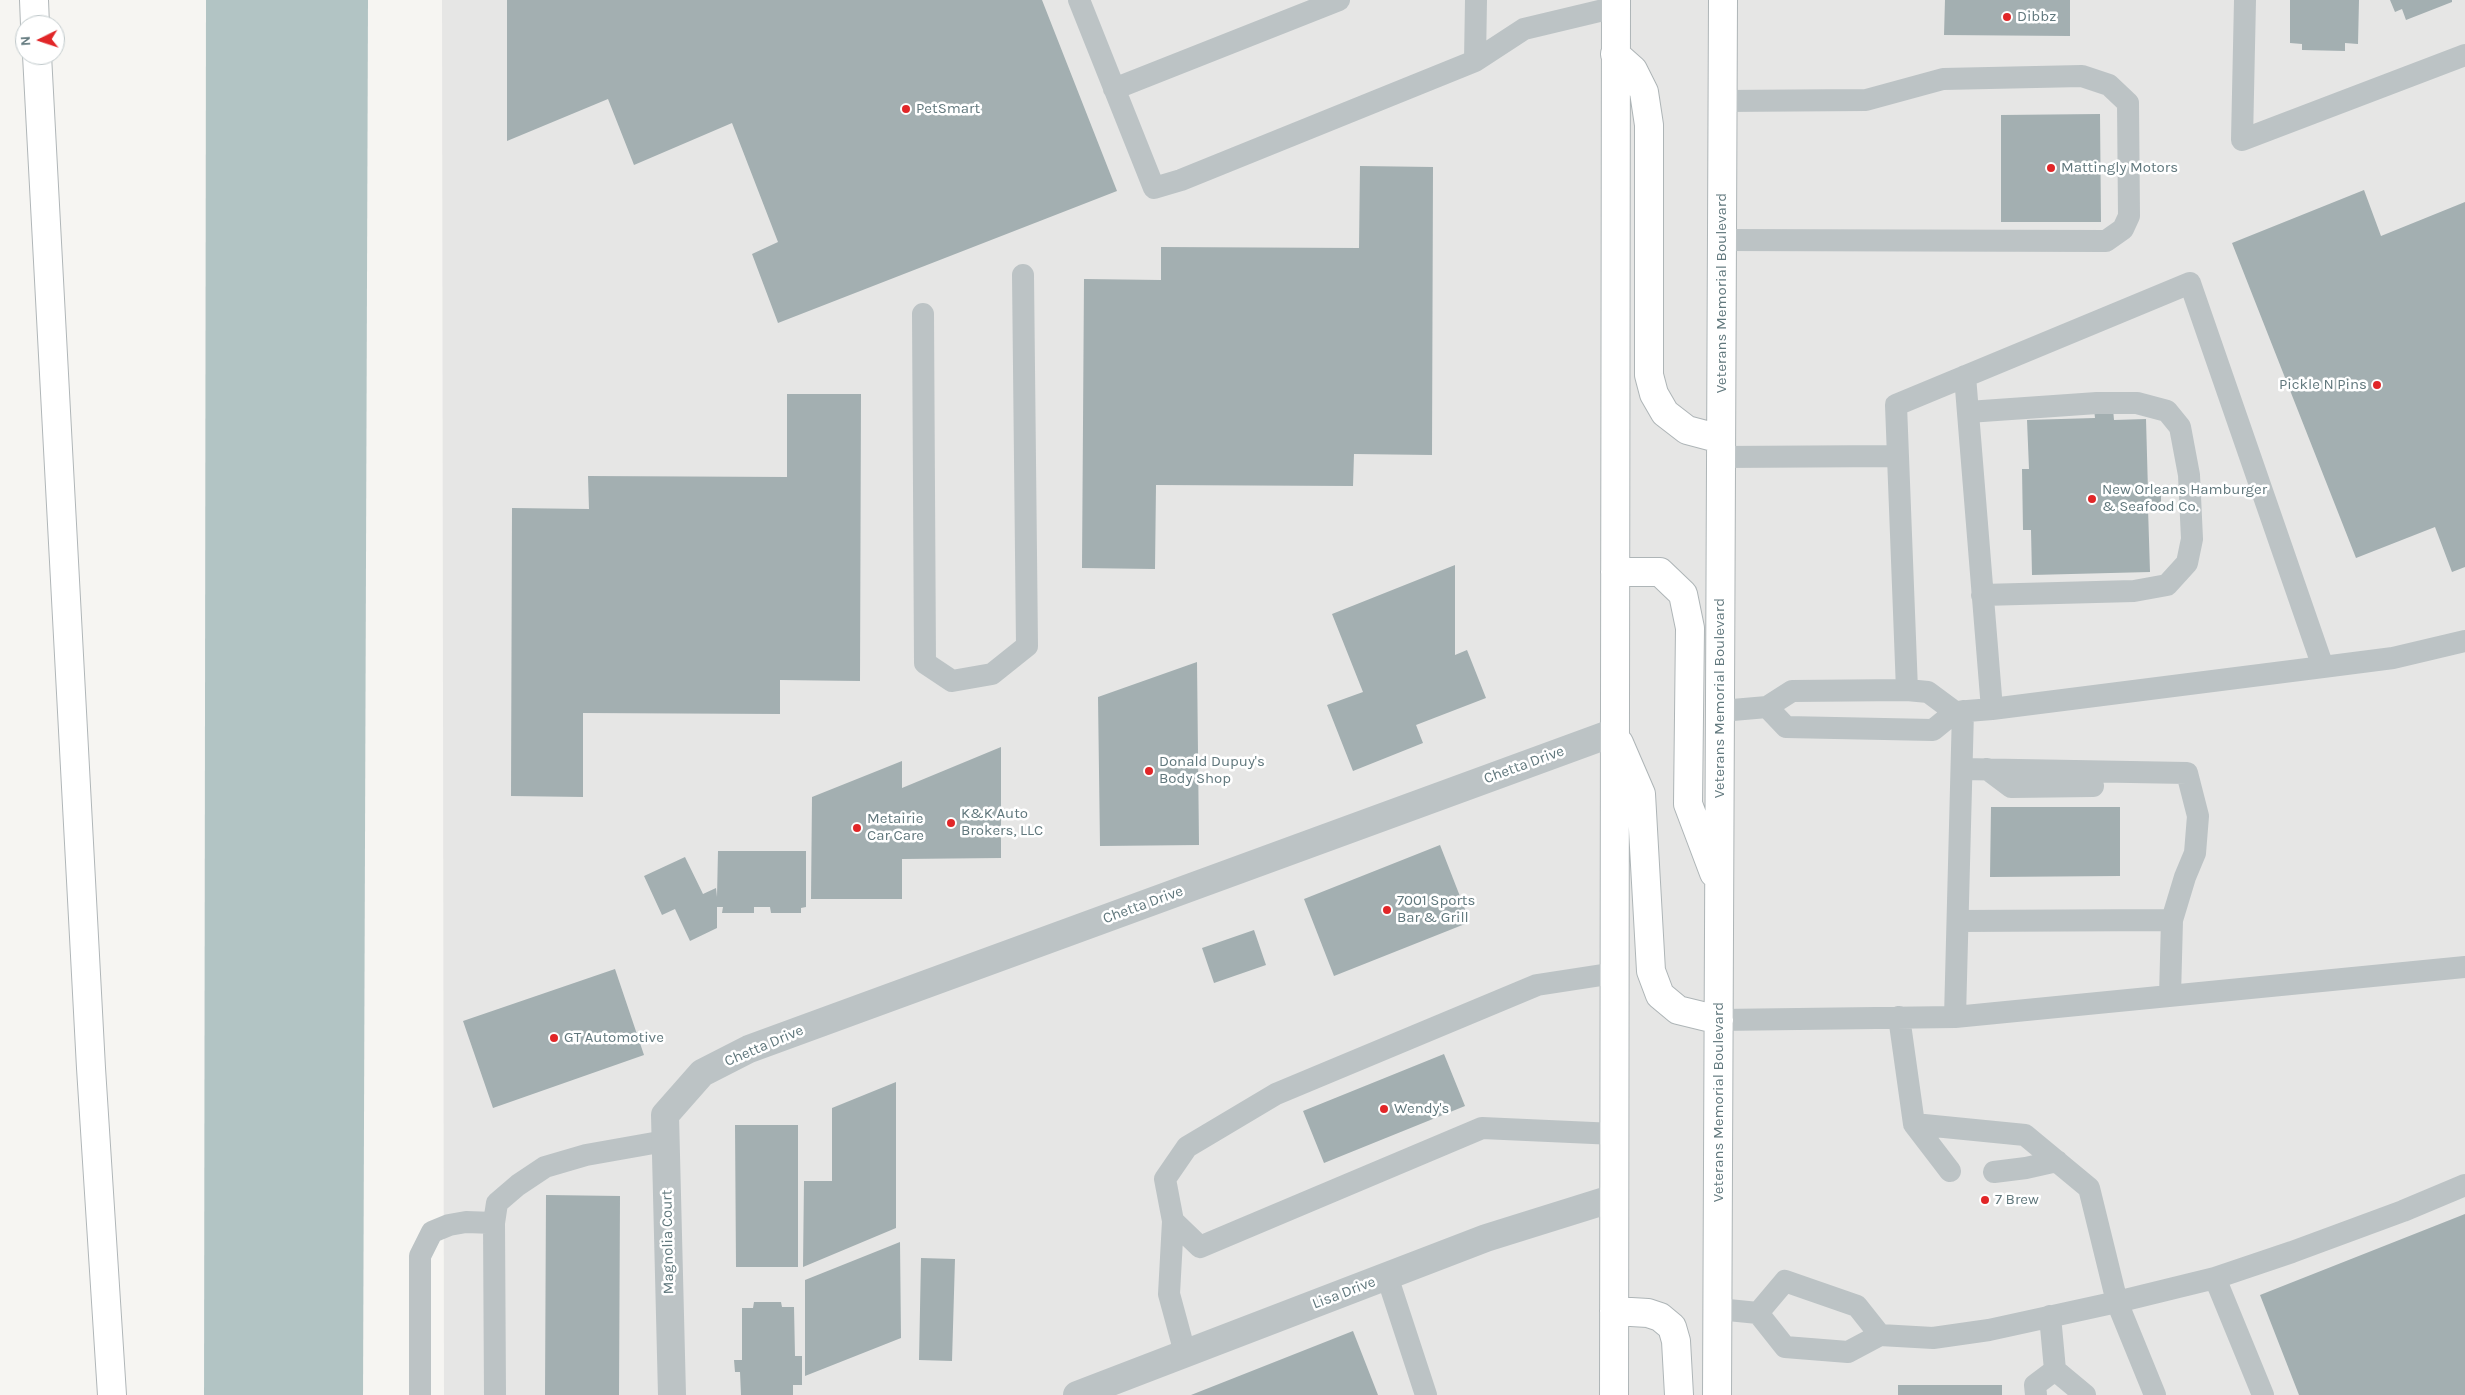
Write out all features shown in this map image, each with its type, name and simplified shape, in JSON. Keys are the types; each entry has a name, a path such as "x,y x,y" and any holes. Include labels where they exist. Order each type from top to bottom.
{"main road":[{"path":"34,0 35,15"},
{"name":"Veterans Memorial Boulevard","path":"1717,1395 1724,0"},
{"path":"1614,1395 1616,4"},
{"path":"1616,54 1633,70 1644,92 1649,125 1649,375 1654,394 1665,413 1687,430 1721,448"},
{"path":"38,65 84,922 112,1395"},
{"path":"1615,572 1660,572 1684,594 1690,628 1688,804 1719,888"},
{"path":"1615,732 1641,794 1651,971 1660,995 1678,1010 1719,1020"},
{"path":"1614,1311 1648,1313 1660,1317 1672,1327 1676,1341 1679,1395"}],"street":[{"name":"Chetta Drive","path":"683,1096 702,1073 749,1049 1615,732"},
{"name":"Magnolia Court","path":"672,1395 665,1115 683,1096"},
{"name":"Lisa Drive","path":"1077,1395 1495,1235 1614,1198"}],"lane":[{"path":"1078,0 1154,188 1181,180 1475,61 1524,29 1616,4"},
{"path":"1114,89 1339,0"},
{"path":"1475,61 1476,0"},
{"path":"2246,0 2242,140 2465,55"},
{"path":"1722,240 2106,241 2123,229 2129,216 2128,103 2109,85 2082,76 1943,79 1866,100 1723,101"},
{"path":"923,314 926,663 952,681 992,674 1027,646 1023,275"},
{"path":"1907,690 1896,405 2190,283 2323,667"},
{"path":"1965,376 1992,709"},
{"path":"1968,412 2137,402 2167,411 2180,427 2189,475 2192,539 2187,563 2167,584 2134,591 1982,595"},
{"path":"1721,448 1897,456"},
{"path":"1766,707 1786,728 1933,730 1959,712 2393,658 2465,641"},
{"path":"1720,711 1766,707 1792,691 1907,690 1928,692 1959,712"},
{"path":"1955,1017 1962,769 1959,712"},
{"path":"1962,769 2187,773 2198,816 2195,853 2172,920 2170,996"},
{"path":"1958,921 2172,920"},
{"path":"1719,1020 1955,1017 2465,967"},
{"path":"1185,1353 1169,1294 1173,1221 1165,1179 1187,1148 1276,1094 1537,985 1615,973"},
{"path":"1899,1017 1914,1124 1950,1171"},
{"path":"1914,1124 2025,1135 2089,1188 2117,1302 2155,1395"},
{"path":"1173,1221 1200,1247 1482,1128 1614,1134"},
{"path":"495,1395 494,1223 497,1203 518,1185 545,1167 586,1155 665,1141"},
{"path":"1994,1172 2026,1168 2057,1161"},
{"path":"1718,1310 1758,1313 1785,1347 1848,1352 1880,1335 1933,1338 1989,1330 2117,1302 2214,1278 2403,1211 2465,1185"},
{"path":"420,1395 420,1256 432,1232 449,1225 466,1222 494,1223"},
{"path":"1387,1276 1426,1395"},
{"path":"2214,1278 2263,1395"},
{"path":"1758,1313 1785,1281 1857,1306 1880,1335"},
{"path":"2050,1316 2055,1370 2085,1395"},
{"path":"2036,1395 2035,1385 2055,1370"}],"shaded area":[{"path":"206,0 368,0 363,1395 204,1395"},
{"path":"442,0 2465,0 2465,1395 444,1395"}],"building":[{"path":"507,0 1042,0 1117,191 778,323 752,254 778,242 732,123 634,165 608,99 507,141"},
{"name":"Dibbz","path":"1945,0 2070,0 2070,36 1944,35"},
{"path":"2290,0 2359,0 2358,44 2345,43 2345,51 2302,50 2302,44 2290,43"},
{"path":"2390,0 2452,0 2452,2 2406,20 2402,9 2395,12"},
{"name":"Mattingly Motors","path":"2100,114 2101,222 2001,222 2001,115"},
{"path":"1360,166 1433,167 1432,455 1354,454 1353,486 1156,485 1155,569 1082,568 1084,279 1161,280 1161,247 1359,248"},
{"name":"Pickle N Pins","path":"2364,190 2381,236 2465,202 2465,567 2452,572 2435,527 2356,558 2232,243"},
{"path":"787,394 861,394 860,681 780,680 780,714 583,713 583,797 511,796 512,508 589,509 588,476 787,477"},
{"name":"New Orleans Hamburger & Seafood Co.","path":"2094,409 2113,409 2114,420 2146,419 2148,491 2161,490 2161,507 2148,508 2150,572 2032,575 2031,530 2023,530 2022,469 2029,469 2027,420 2095,418"},
{"path":"1455,565 1455,655 1467,650 1486,698 1416,725 1423,743 1353,771 1327,705 1363,692 1332,614"},
{"name":"Donald Dupuy's Body Shop","path":"1197,662 1199,845 1100,846 1098,697"},
{"path":"1001,747 1001,858 902,859 902,899 811,899 812,797 902,761 902,788"},
{"path":"1991,807 2120,807 2120,876 1990,877"},
{"name":"7001 Sports Bar & Grill","path":"1440,845 1470,922 1334,976 1304,899"},
{"path":"718,851 806,851 806,907 801,908 801,913 771,913 770,907 754,907 754,913 722,913 723,907 717,907 717,928 690,941 675,909 662,915 644,876 685,857 703,894 716,888 717,897"},
{"path":"1254,930 1266,965 1214,983 1202,948"},
{"name":"GT Automotive","path":"615,969 644,1055 493,1108 463,1021"},
{"name":"Wendy's","path":"1444,1054 1465,1106 1324,1163 1303,1111"},
{"path":"896,1082 896,1228 803,1267 804,1181 832,1181 832,1108"},
{"path":"735,1125 798,1125 798,1267 736,1267"},
{"path":"546,1195 620,1196 619,1395 545,1395"},
{"path":"2465,1214 2465,1395 2299,1395 2260,1295"},
{"path":"900,1242 901,1338 805,1376 805,1280"},
{"path":"921,1258 955,1259 952,1361 919,1360"},
{"path":"754,1302 781,1302 782,1307 794,1307 795,1356 802,1356 802,1385 793,1385 793,1395 741,1395 740,1372 735,1372 734,1360 742,1360 742,1308 753,1308"},
{"path":"1353,1331 1378,1395 1191,1395"},
{"path":"1898,1385 2002,1385 2002,1395 1898,1395"}],"place":[{"name":"Dibbz","path":"2007,17"},
{"name":"PetSmart","path":"906,109"},
{"name":"Mattingly Motors","path":"2051,168"},
{"name":"Pickle N Pins","path":"2377,385"},
{"name":"New Orleans Hamburger & Seafood Co.","path":"2092,499"},
{"name":"Donald Dupuy's Body Shop","path":"1149,771"},
{"name":"K&K Auto Brokers, LLC","path":"951,823"},
{"name":"Metairie Car Care","path":"857,828"},
{"name":"7001 Sports Bar & Grill","path":"1387,910"},
{"name":"GT Automotive","path":"554,1038"},
{"name":"Wendy's","path":"1384,1109"},
{"name":"7 Brew","path":"1985,1200"}]}
